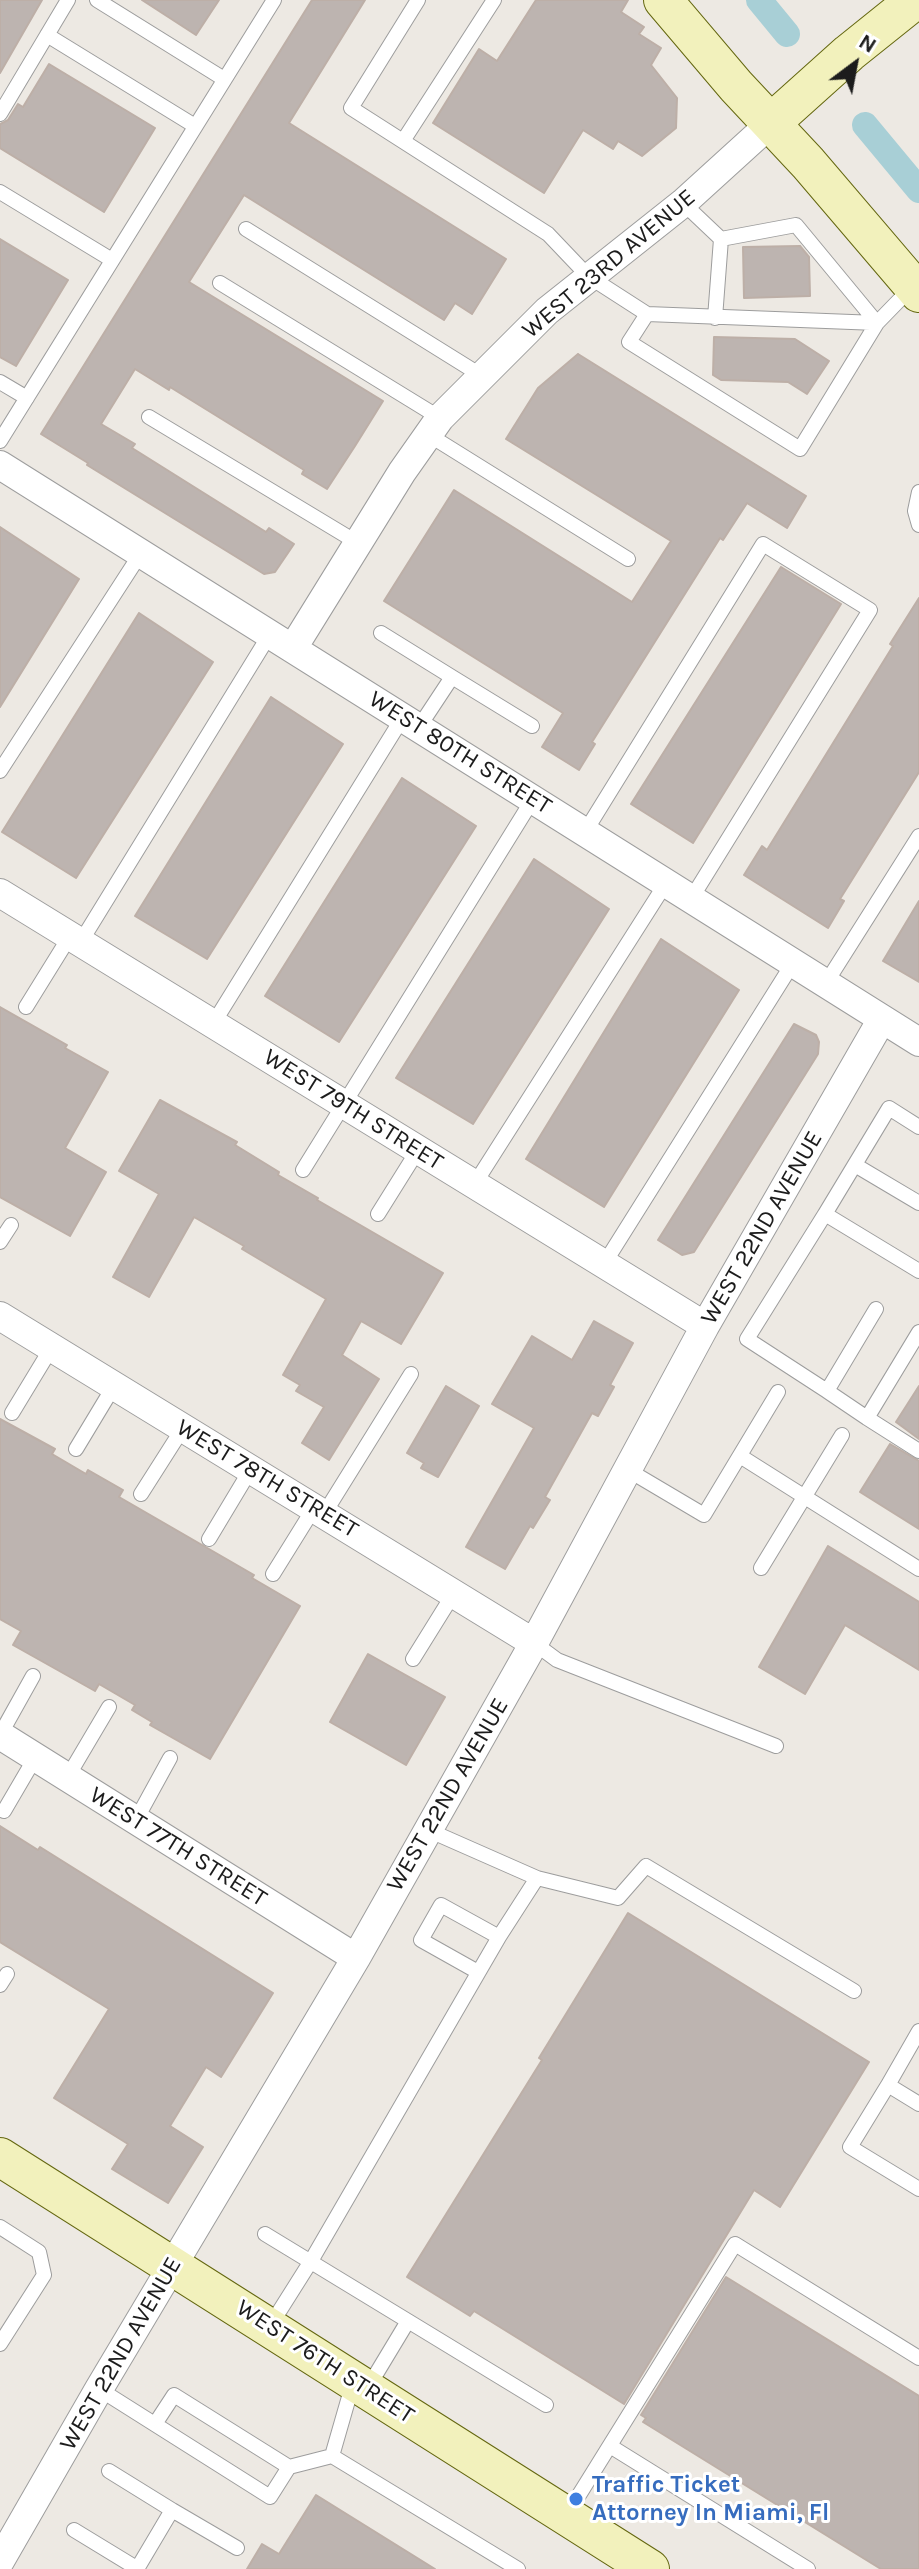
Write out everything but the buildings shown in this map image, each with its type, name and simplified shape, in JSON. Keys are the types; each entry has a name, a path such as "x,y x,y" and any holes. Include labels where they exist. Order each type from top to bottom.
{"street":[{"path":"663,0 916,290"},
{"path":"771,123 828,71 915,0"},
{"name":"WEST 23RD AVENUE","path":"282,641 358,543 434,426 547,311 683,203 771,123"},
{"name":"WEST 80TH STREET","path":"3,472 141,553 882,1019 917,1035"},
{"name":"WEST 79TH STREET","path":"0,893 705,1326"},
{"name":"WEST 22ND AVENUE","path":"3,2547 356,1958 534,1643 705,1326 882,1019"},
{"name":"WEST 78TH STREET","path":"0,1316 534,1643"},
{"name":"WEST 77TH STREET","path":"0,1735 356,1958"},
{"name":"WEST 76TH STREET","path":"0,2157 649,2569"}],"lane":[{"path":"0,114 68,0"},
{"path":"97,0 224,79"},
{"path":"0,441 274,0"},
{"path":"418,0 351,108 548,234 588,276 647,314 877,323"},
{"path":"403,141 494,0"},
{"path":"47,35 195,126"},
{"path":"0,192 112,260"},
{"path":"683,203 721,239"},
{"path":"721,239 796,225 877,323"},
{"path":"246,229 482,376"},
{"path":"715,318 721,239"},
{"path":"220,283 628,559"},
{"path":"647,314 629,342 800,449 877,323 916,290"},
{"path":"0,382 27,398"},
{"path":"149,417 358,543"},
{"path":"919,492 915,511 919,525"},
{"path":"585,832 763,544 870,610 691,899"},
{"path":"0,771 141,553"},
{"path":"381,633 532,726"},
{"path":"26,1007 282,641"},
{"path":"213,1024 411,722 452,677"},
{"path":"303,1170 533,799"},
{"path":"826,983 919,836"},
{"path":"474,1185 666,883"},
{"path":"604,1264 793,963"},
{"path":"919,1127 889,1108 747,1339 919,1451"},
{"path":"378,1214 418,1150"},
{"path":"855,1165 919,1203"},
{"path":"825,1214 919,1271"},
{"path":"0,1242 11,1225"},
{"path":"827,1391 876,1309"},
{"path":"867,1418 919,1332"},
{"path":"12,1413 52,1347"},
{"path":"273,1574 411,1374"},
{"path":"76,1449 114,1386"},
{"path":"628,1470 704,1515 778,1392"},
{"path":"141,1494 183,1428"},
{"path":"761,1568 842,1435"},
{"path":"740,1456 919,1569"},
{"path":"209,1539 251,1469"},
{"path":"413,1659 454,1593"},
{"path":"534,1643 557,1660 776,1746"},
{"path":"0,1735 33,1676"},
{"path":"67,1778 109,1707"},
{"path":"4,1811 35,1758"},
{"path":"136,1820 170,1758"},
{"path":"428,1830 537,1878 618,1898 646,1866 854,1991"},
{"path":"269,2327 311,2261 478,1972 537,1878"},
{"path":"478,1972 421,1940 441,1905 499,1937"},
{"path":"919,2031 850,2147 919,2189"},
{"path":"888,2085 919,2104"},
{"path":"0,2227 39,2252 44,2275 0,2344"},
{"path":"265,2234 546,2405"},
{"path":"566,2516 735,2244 919,2358"},
{"path":"332,2456 360,2385 408,2321"},
{"path":"99,2389 270,2497 289,2467 332,2456 518,2569"},
{"path":"155,2424 174,2395 289,2467"},
{"path":"610,2446 808,2569"},
{"path":"109,2471 237,2548"},
{"path":"74,2530 137,2569 172,2510"}],"waterway":[{"path":"759,0 787,34"},
{"path":"865,125 919,190"}],"place":[{"name":"Traffic Ticket Attorney In Miami, Fl","path":"576,2499"}]}
